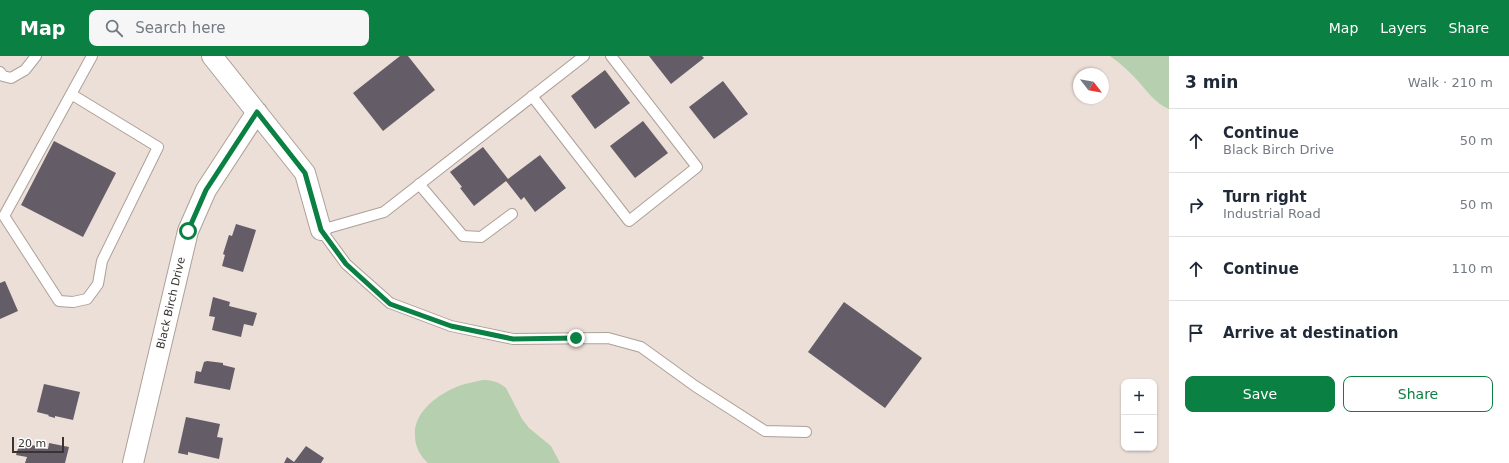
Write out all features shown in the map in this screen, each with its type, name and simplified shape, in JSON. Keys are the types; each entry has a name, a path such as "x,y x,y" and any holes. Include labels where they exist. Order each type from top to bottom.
{"street":[{"path":"212,56 305,173 321,230"},
{"name":"Black Birch Drive","path":"133,463 188,231 206,190 257,112"}],"lane":[{"path":"0,72 2,76 11,78 25,70 36,56"},
{"path":"71,94 158,147 102,261 98,284 87,299 74,302 59,300 4,216 71,94 92,56"},
{"path":"584,56 384,212 321,230 346,264 390,304 451,326 513,339 608,338 641,347 695,386 765,431 806,432"},
{"path":"532,96 629,221 697,167 611,56"},
{"path":"419,184 463,236 481,237 512,214"}],"green space":[{"path":"1110,56 1169,56 1169,109 1156,101 1128,71"},
{"path":"483,380 489,380 501,384 506,388 522,419 529,428 551,446 560,463 428,463 425,460 417,447 415,440 415,427 418,419 428,405 451,389"}],"building":[{"path":"400,56 408,56 435,90 383,131 353,93"},
{"path":"649,56 702,56 704,58 671,84"},
{"path":"605,70 630,103 595,129 571,96"},
{"path":"723,81 748,114 714,139 689,107"},
{"path":"643,121 668,153 635,178 610,146"},
{"path":"54,141 116,173 83,237 21,205"},
{"path":"483,147 508,179 540,155 566,188 535,212 524,197 521,200 506,181 474,206 450,172"},
{"path":"236,224 256,230 243,272 222,266 225,255 223,254 229,235 232,236"},
{"path":"5,281 18,311 0,319 0,283"},
{"path":"213,297 230,302 229,306 257,313 253,326 244,324 241,337 212,330 215,317 209,316"},
{"path":"844,302 922,358 885,408 808,352"},
{"path":"204,362 223,363 223,365 235,368 230,390 194,383 196,371 201,372"},
{"path":"44,384 80,392 73,420 55,416 55,418 37,412"},
{"path":"186,417 220,424 217,437 223,438 219,459 188,452 188,455 178,453"},
{"path":"20,442 48,449 49,443 69,447 65,463 25,463 27,457 16,455"},
{"path":"306,446 324,458 321,463 284,463 287,457 294,462"}],"route":[{"path":"188,231 206,190 257,112 305,173 321,230 346,264 390,304 451,326 513,339 576,338"}]}
